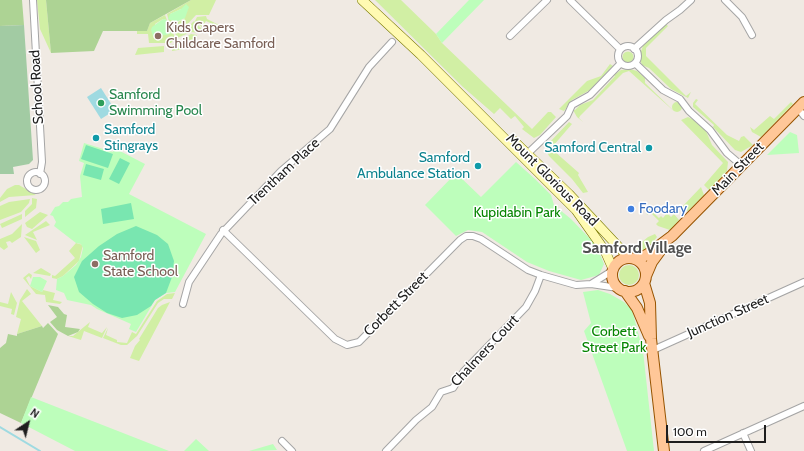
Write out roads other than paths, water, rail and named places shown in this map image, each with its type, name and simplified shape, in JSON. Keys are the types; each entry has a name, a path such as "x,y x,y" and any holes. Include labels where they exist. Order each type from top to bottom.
{"main road":[{"name":"Mount Glorious Road","path":"362,0 421,54 471,105 633,259"},
{"name":"Main Street","path":"645,279 652,262 672,236 741,165 802,109"},
{"name":"Mount Glorious Road","path":"526,156 576,210 603,248 612,270"},
{"path":"603,248 607,234"},
{"name":"Main Street","path":"633,259 648,254 672,236"},
{"path":"651,339 636,308 613,281 612,270 619,261 633,259 644,267 650,303 651,339 664,451"},
{"path":"622,290 636,290 645,279"}],"street":[{"name":"School Road","path":"33,0 42,162 40,174"},
{"path":"510,36 546,0"},
{"path":"570,0 620,49"},
{"path":"634,49 690,0"},
{"path":"725,0 742,17 752,35"},
{"name":"Trentham Place","path":"183,304 189,282 224,230 281,171 330,129 369,67 392,42"},
{"path":"629,46 638,54 635,64 629,67 620,64 617,55 620,49 629,46"},
{"path":"526,156 567,116 572,105 590,95 620,64"},
{"path":"635,64 662,90 680,99 689,111 710,130 727,153 741,165"},
{"name":"Corbett Street","path":"224,230 335,339 347,345 359,342 460,240 466,236 474,236 481,239 517,264 541,275 576,285 591,284 622,290"},
{"path":"591,284 612,270"},
{"name":"Chalmers Court","path":"386,451 416,420 432,407 441,392 453,388 464,371 526,307 535,291 541,275"},
{"name":"Junction Street","path":"653,350 804,282"},
{"path":"704,451 804,406"},
{"path":"743,433 751,451"},
{"path":"282,441 292,451"}],"water":[{"name":"Samford Swimming Pool","path":"101,88 115,110 101,119 87,97"}],"waterway":[{"path":"0,427 40,451"}],"place":[{"name":"Kids Capers Childcare Samford","path":"158,36"},
{"name":"Samford Swimming Pool","path":"101,103"},
{"name":"Samford Stingrays","path":"96,138"},
{"name":"Samford Central","path":"649,148"},
{"name":"Samford Ambulance Station","path":"478,166"},
{"name":"Foodary","path":"631,209"},
{"name":"Samford State School","path":"95,264"}],"district":[{"name":"Samford Village","path":"637,248"}],"park label":[{"name":"Kupidabin Park","path":"517,213"},
{"name":"Corbett Street Park","path":"614,340"}]}
